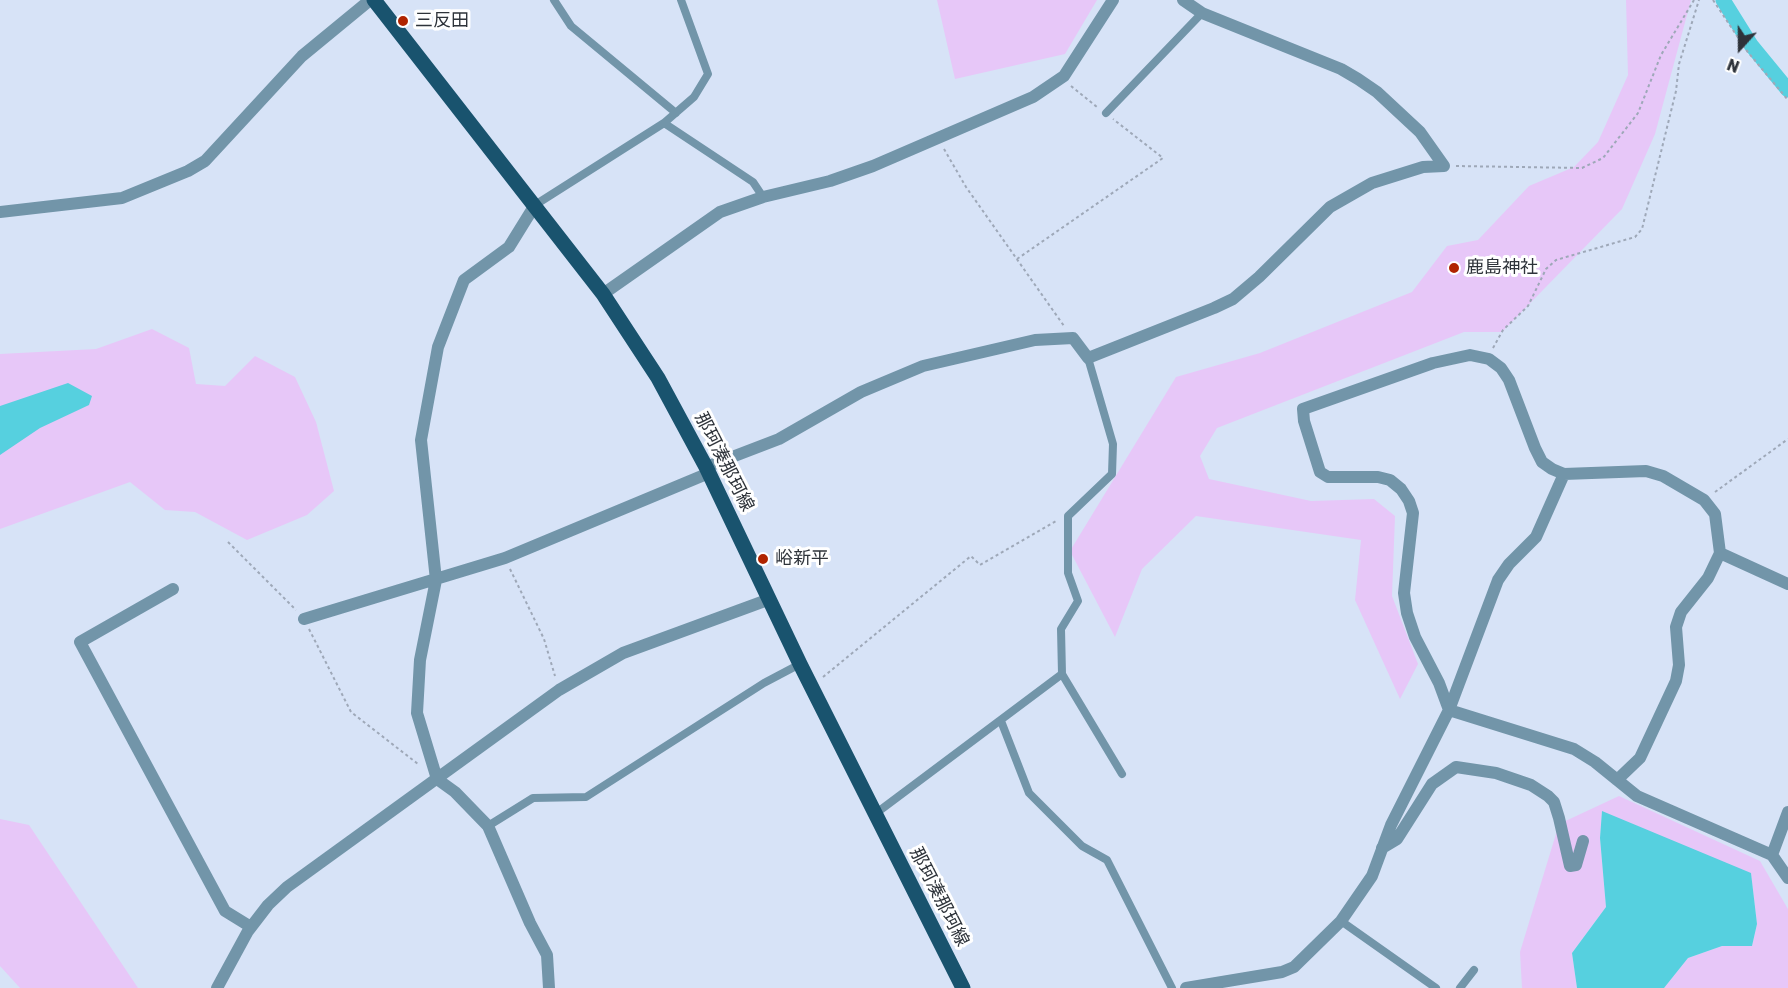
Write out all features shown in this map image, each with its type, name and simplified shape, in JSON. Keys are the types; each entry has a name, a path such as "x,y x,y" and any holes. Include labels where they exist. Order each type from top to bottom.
{"main road":[{"name":"那珂湊那珂線","path":"372,0 603,294 658,378 708,470 800,664 963,988"}],"street":[{"path":"0,212 122,198 188,171 205,160 302,56 372,0"},
{"path":"603,294 720,212 763,197 830,181 1033,97 1061,79 1079,57 1113,0"},
{"path":"304,619 505,558 779,439 861,392 923,366 1035,340 1073,338 1088,358 1233,299 1292,246 1316,218 1348,195 1399,174 1444,166 1420,132 1377,92 1358,79 1341,69 1202,13 1183,0"},
{"path":"535,205 509,247 464,280 438,348 421,440 436,580 420,660 417,713 436,779 454,792 488,826 530,923 547,956 546,987"},
{"path":"1449,710 1439,683 1415,638 1407,613 1404,593 1413,513 1409,501 1390,480 1378,477 1328,477 1320,472 1304,421 1303,410 1433,363 1470,355 1489,358 1502,368 1542,462 1564,474 1646,471 1664,476 1704,500 1715,514 1720,553 1708,578 1681,612 1676,627 1679,665 1669,700 1640,758 1617,780"},
{"path":"1186,988 1282,972 1294,967 1341,921 1371,876 1382,848 1449,710 1498,580 1536,537 1564,474"},
{"path":"1720,553 1788,584"},
{"path":"173,589 81,642 225,911 251,927"},
{"path":"217,988 251,927 268,904 287,887 559,690 623,653 770,599"},
{"path":"1449,710 1574,749 1637,796 1772,855 1788,878"},
{"path":"1382,848 1397,839 1432,784 1455,767 1496,773 1531,785 1548,796 1554,802 1570,866 1576,866 1583,842"},
{"path":"1772,855 1788,812"}],"lane":[{"path":"554,0 571,26 676,113"},
{"path":"535,205 664,123 694,97 708,74 681,0"},
{"path":"1106,113 1202,13"},
{"path":"664,123 753,182 763,197"},
{"path":"1088,358 1113,444 1112,474 1068,516 1068,573 1078,601 1061,628 1062,674 1122,774"},
{"path":"488,826 533,798 586,797 764,683 800,664"},
{"path":"875,814 1062,674"},
{"path":"1001,721 1029,793 1082,846 1107,860 1172,988"},
{"path":"1341,921 1436,988"},
{"path":"1460,988 1474,970"}],"path":[{"path":"1444,166 1582,168 1603,158 1638,113 1661,55 1694,0"},
{"path":"1489,358 1497,339 1528,306 1546,270 1556,260 1635,237 1642,229 1676,91 1682,54 1699,0"},
{"path":"1713,0 1747,51 1788,100"},
{"path":"1017,259 1163,158 1061,79"},
{"path":"937,138 966,187 1073,338"},
{"path":"1704,500 1788,439"},
{"path":"811,686 971,556 980,565 1072,512"},
{"path":"228,542 304,619 351,712 436,779"},
{"path":"505,558 544,639 559,690"}],"shaded area":[{"path":"937,0 1097,0 1065,54 955,79"},
{"path":"1626,0 1691,0 1655,134 1622,209 1502,332 1464,332 1217,428 1200,456 1209,479 1311,501 1374,499 1395,516 1392,596 1418,664 1400,699 1355,600 1361,540 1196,516 1142,569 1115,637 1070,551 1176,377 1260,353 1412,292 1447,246 1478,240 1529,186 1574,167 1598,142 1628,75"},
{"path":"152,329 189,348 196,384 225,386 255,356 295,377 316,422 334,491 307,515 247,540 195,512 165,510 130,482 0,529 0,354 96,349"},
{"path":"1619,796 1760,861 1788,909 1788,988 1664,988 1688,958 1722,946 1752,946 1757,924 1751,874 1602,812 1600,838 1606,907 1572,953 1577,988 1522,988 1520,952 1559,824"},
{"path":"0,819 29,825 138,988 20,988 0,966"}],"water":[{"path":"68,383 92,396 89,405 40,428 0,455 0,406"},
{"path":"1602,811 1751,873 1757,924 1752,946 1722,946 1688,958 1664,988 1577,988 1572,953 1606,907 1600,838"}],"waterway":[{"path":"1723,0 1751,45 1788,90"}],"place":[{"name":"三反田","path":"403,21"},
{"name":"鹿島神社","path":"1454,268"},
{"name":"峪新平","path":"763,559"}]}
